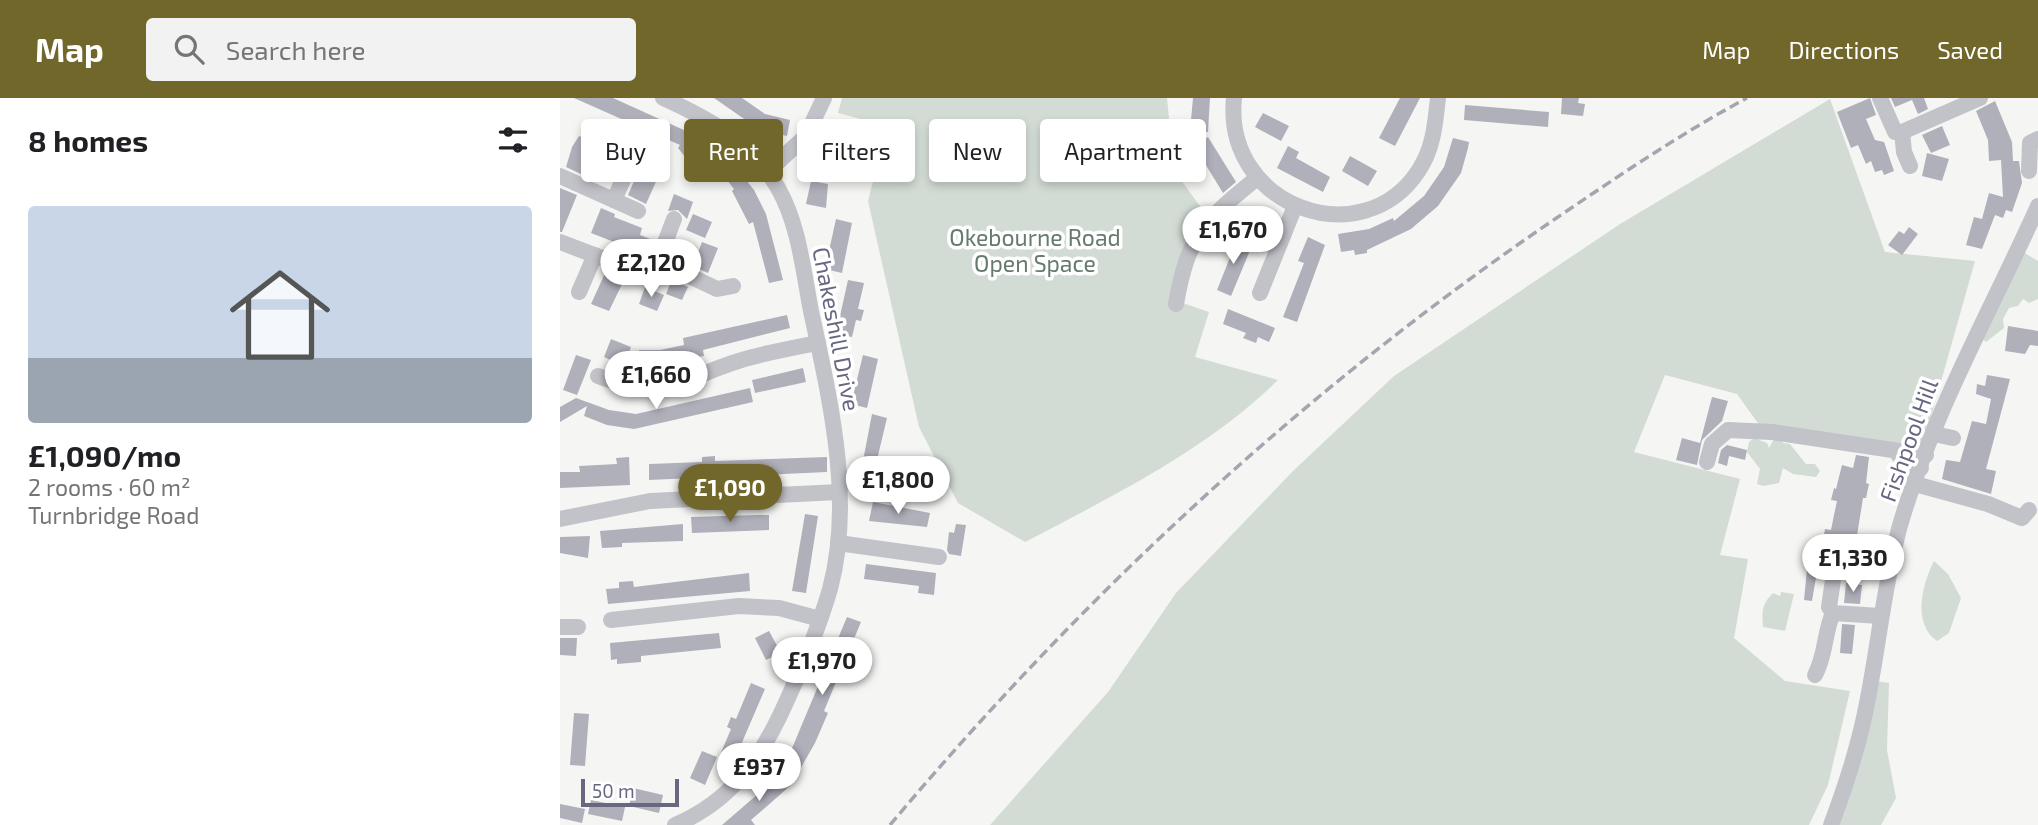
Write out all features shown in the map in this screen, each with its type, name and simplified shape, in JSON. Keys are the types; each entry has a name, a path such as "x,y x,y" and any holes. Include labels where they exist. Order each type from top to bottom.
{"street":[{"name":"Chakeshill Drive","path":"663,98 706,119"},
{"path":"783,157 806,136 824,98"},
{"path":"1234,98 1234,129 1238,143 1244,160 1257,178 1295,206 1343,214 1361,211 1390,198 1418,171 1434,137 1438,98"},
{"path":"1880,98 1896,126 1910,166"},
{"path":"1896,126 1980,98"},
{"path":"2029,171 2030,143 2038,139"},
{"path":"560,176 638,211"},
{"path":"1177,304 1186,256 1204,224 1257,178"},
{"path":"614,200 622,182"},
{"name":"Chakeshill Drive","path":"684,823 726,795 757,760 775,727 820,619 830,587 838,543 839,492 835,443 818,343 794,229 788,209 773,182"},
{"path":"1260,293 1295,206"},
{"name":"Fishpool Hill","path":"1831,825 1849,776 1866,713 1880,616 1900,526 1958,370 2038,206"},
{"path":"560,242 644,274 654,269 674,219"},
{"path":"579,292 595,255"},
{"path":"658,261 717,289 733,286"},
{"path":"605,397 605,378 645,390 669,388 738,361 818,343"},
{"path":"1707,462 1712,444 1728,430 1772,432 1896,451 1921,469 1988,504 2022,518 2029,510"},
{"path":"1934,434 1953,438"},
{"path":"560,519 650,500 839,492"},
{"path":"838,543 939,557"},
{"path":"1833,580 1829,607 1833,613"},
{"path":"611,620 739,606 779,608 820,619"},
{"path":"1833,613 1880,616"},
{"path":"1815,675 1823,659 1827,627 1833,613"},
{"path":"560,627 578,627"}],"green space":[{"name":"Okebourne Road Open Space","path":"842,98 1167,98 1169,119 1040,119 1040,182 1183,182 1209,219 1187,271 1180,302 1209,312 1195,357 1278,380 1250,405 1190,450 1125,489 1025,542 958,503 919,427 868,201 873,182 915,182 915,119 861,119 838,113"},
{"path":"1830,99 1885,252 1975,261 1922,449 1760,426 1737,394 1665,375 1634,452 1740,479 1720,555 1748,559 1734,638 1785,681 1850,691 1828,785 1809,825 990,825 1108,692 1176,593 1293,471 1394,376 1620,224"},
{"path":"2023,252 2038,261 2038,299 2029,303 2023,299 2018,306 2009,308 2003,319 2004,328 1986,342 1980,337"},
{"path":"1754,438 1767,443 1769,448 1774,439 1781,438 1783,443 1790,444 1806,464 1815,464 1820,471 1816,477 1793,474 1783,468 1779,483 1763,486 1757,484 1760,469 1747,452 1749,442"},
{"path":"1934,561 1948,574 1961,598 1949,633 1937,641 1924,625 1922,614 1923,592"},
{"path":"1781,592 1794,594 1785,631 1763,627 1766,601 1773,593 1780,596"},
{"path":"1876,681 1889,683 1887,750 1896,798 1881,825 1838,825"}],"building":[{"path":"574,98 613,98 659,119 621,119"},
{"path":"714,98 742,98 765,114 790,120 787,136 783,135 783,119 744,119"},
{"path":"1193,98 1210,98 1208,132 1206,119 1191,119"},
{"path":"1400,98 1420,98 1395,146 1379,138"},
{"path":"1562,98 1579,98 1578,103 1585,104 1583,116 1561,114"},
{"path":"1870,98 1876,115 1866,119 1875,140 1884,142 1894,171 1884,175 1882,170 1875,172 1871,161 1866,164 1858,145 1851,148 1837,112"},
{"path":"1891,98 1924,98 1928,109 1918,114 1912,100 1895,107"},
{"path":"1995,101 2012,142 2013,161 2019,161 2022,183 2012,212 2006,210 2003,218 1995,215 1982,249 1966,245 1974,217 1982,219 1989,193 2003,197 2001,160 1989,161 1988,140 1976,111"},
{"path":"1465,105 1549,112 1548,127 1464,120"},
{"path":"1263,113 1289,126 1281,141 1255,127"},
{"path":"670,124 684,130 684,156 678,148 680,145 670,141"},
{"path":"1942,126 1950,145 1931,153 1922,135"},
{"path":"579,136 581,174 566,167 572,147"},
{"path":"1208,137 1236,182 1223,193 1206,165"},
{"path":"1453,138 1469,142 1468,148 1461,173 1438,206 1411,229 1367,250 1367,253 1355,255 1354,250 1341,252 1338,234 1369,229 1393,218 1394,221 1424,196 1444,167"},
{"path":"1288,146 1299,152 1296,158 1330,177 1323,192 1277,168"},
{"path":"1927,153 1949,159 1942,181 1922,176"},
{"path":"1350,156 1377,171 1368,186 1342,171"},
{"path":"634,182 656,182 646,204 628,195"},
{"path":"728,182 748,182 754,190 766,214 783,280 769,283 753,222 749,224 732,191 734,189"},
{"path":"811,182 828,184 826,208 806,204"},
{"path":"560,188 577,195 562,232 560,232"},
{"path":"674,194 693,202 687,219 678,210 668,211"},
{"path":"601,208 615,214 614,217 642,228 640,235 653,240 644,263 628,257 632,249 591,233"},
{"path":"693,214 712,222 705,238 686,230"},
{"path":"1254,215 1268,221 1258,245 1244,239"},
{"path":"836,219 852,223 842,273 825,269"},
{"path":"1909,227 1918,234 1902,255 1888,245 1899,231 1904,234"},
{"path":"1308,237 1325,245 1297,322 1283,317 1304,263 1298,261"},
{"path":"1230,239 1251,248 1231,296 1217,290 1231,255 1224,251"},
{"path":"702,242 718,248 708,273 693,266"},
{"path":"606,271 625,278 609,311 591,304"},
{"path":"672,279 688,287 682,300 666,294"},
{"path":"848,280 864,283 858,309 864,310 861,321 856,320 852,337 836,334"},
{"path":"645,287 664,295 657,311 639,304"},
{"path":"1228,309 1275,328 1269,342 1258,337 1256,343 1243,338 1246,333 1223,324"},
{"path":"787,315 790,328 703,350 704,356 641,365 639,350 660,350 684,345 683,338"},
{"path":"2008,326 2038,331 2038,346 2030,345 2025,354 2005,351"},
{"path":"611,339 631,347 624,366 604,357"},
{"path":"576,355 591,360 577,395 563,390"},
{"path":"863,355 878,359 867,408 851,404"},
{"path":"803,368 806,382 755,393 752,380"},
{"path":"1987,375 2010,379 1986,469 1996,471 1991,494 1942,479 1946,460 1960,462 1972,421 1986,424 1991,399 1976,394 1977,384 1985,386"},
{"path":"750,388 753,402 634,429 607,425 584,416 587,406 560,422 560,407 576,398 609,410 636,414"},
{"path":"1712,397 1728,401 1722,421 1702,440 1697,465 1676,460 1682,438 1700,443"},
{"path":"872,414 887,418 869,493 857,492"},
{"path":"1727,445 1747,450 1745,460 1729,456 1727,466 1718,463 1721,450"},
{"path":"1856,455 1869,457 1866,483 1869,484 1866,498 1863,498 1851,573 1818,567 1825,529 1831,530 1837,501 1831,500 1834,488 1836,489 1842,465 1853,468"},
{"path":"715,456 715,461 827,457 827,472 649,480 649,464 702,462 702,457"},
{"path":"629,457 630,485 560,488 560,472 580,472 579,466 617,464 616,458"},
{"path":"873,502 930,513 927,527 869,521"},
{"path":"805,514 818,516 806,593 792,591"},
{"path":"769,515 769,530 692,533 691,517"},
{"path":"683,524 683,541 622,543 622,547 602,548 600,531"},
{"path":"956,524 966,525 961,556 949,554 947,550 949,532 954,533"},
{"path":"590,536 588,558 560,553 560,537"},
{"path":"1808,559 1819,560 1812,601 1804,600"},
{"path":"866,564 936,573 934,595 918,593 919,586 864,579"},
{"path":"749,573 750,591 608,604 606,589 619,588 619,582 633,581 634,587"},
{"path":"1846,583 1862,585 1860,604 1844,603"},
{"path":"847,617 861,622 824,711 828,713 799,771 785,765"},
{"path":"1842,624 1855,625 1852,654 1840,653"},
{"path":"769,631 781,653 766,660 755,638"},
{"path":"719,633 721,648 641,656 641,662 617,664 617,659 611,660 610,643"},
{"path":"560,638 577,638 576,656 560,655"},
{"path":"751,683 765,689 734,761 720,755 731,729 727,727 731,717 736,719"},
{"path":"574,713 589,714 585,766 570,765"},
{"path":"702,751 717,757 705,785 690,778"},
{"path":"781,774 791,785 751,820 755,825 722,825"},
{"path":"633,788 663,795 659,813 629,806"},
{"path":"591,800 625,807 622,821 588,814"},
{"path":"560,804 585,809 582,823 560,818"}],"railway":[{"path":"890,825 964,740 1120,577 1202,499 1286,425 1373,353 1463,284 1625,172 1747,98"}]}
